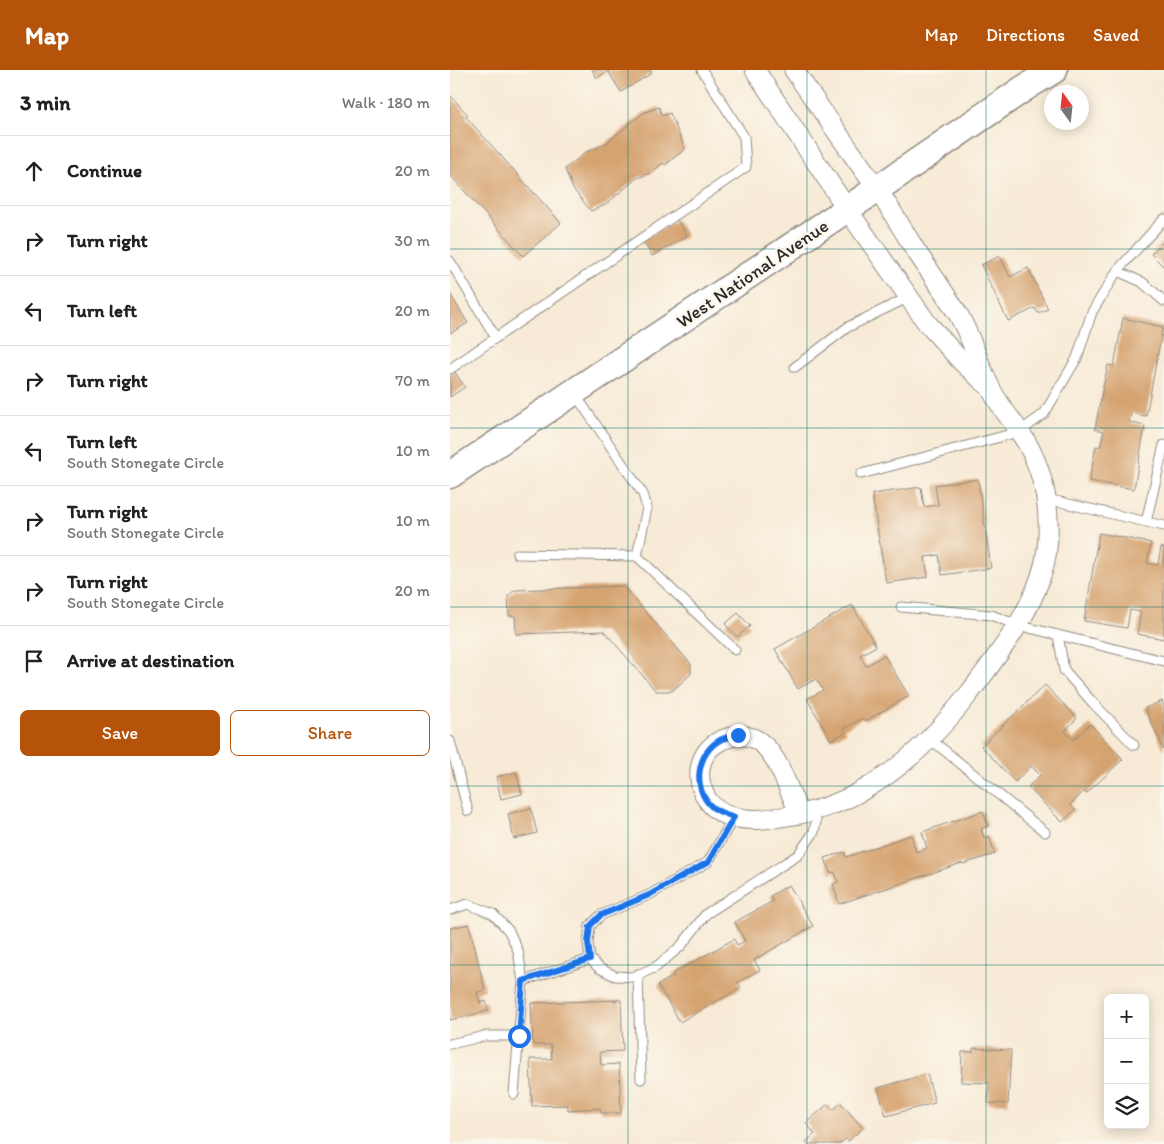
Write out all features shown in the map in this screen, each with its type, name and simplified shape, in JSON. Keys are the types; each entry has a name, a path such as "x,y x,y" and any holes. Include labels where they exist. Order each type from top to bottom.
{"main road":[{"name":"West National Avenue","path":"450,475 1054,70"}],"street":[{"path":"755,70 927,323 961,361 990,388"},
{"path":"794,70 877,189 972,340 990,388 999,405 1027,444 1039,470 1047,499 1049,527 1047,552 1041,575 1029,604 1001,651 959,707 929,738 902,763 868,788 849,799 806,812 768,819 734,817 712,806 703,794 699,774 703,760 710,748 722,739 738,735 753,738 765,745 778,766 792,799 806,812"},
{"path":"909,297 935,279"}],"lane":[{"path":"450,368 746,167 744,137 702,70"},
{"path":"861,474 1019,432 1044,414 1077,358 1092,312 1117,271 1164,219"},
{"path":"450,262 496,338"},
{"path":"1117,271 1142,282 1164,301"},
{"path":"795,367 848,327 909,297"},
{"path":"574,392 643,494 647,508 637,556"},
{"path":"1146,522 1164,445"},
{"path":"1047,499 1164,526"},
{"path":"517,554 637,556 735,650"},
{"path":"901,607 991,615 1017,625 1164,661"},
{"path":"1058,635 1064,670 1134,745"},
{"path":"929,738 1045,832"},
{"path":"450,741 468,811"},
{"path":"734,817 708,862 649,895 601,915 590,926 588,942 590,959 599,968 615,976 633,977 656,967 680,946 706,914 798,855 814,832 816,821 806,812"},
{"path":"450,910 468,904 494,914 509,931 518,951 523,981 514,1094"},
{"path":"523,981 590,959"},
{"path":"638,974 640,1079"},
{"path":"450,1044 485,1036 519,1036"}],"building":[{"path":"592,70 650,70 652,73 621,92 608,71 597,78"},
{"path":"450,95 468,115 466,117 561,223 523,256 450,175"},
{"path":"659,107 662,116 670,113 685,149 665,165 663,163 651,173 637,178 605,205 591,211 573,189 565,169 586,152 605,144 643,113"},
{"path":"677,220 687,236 652,256 642,240"},
{"path":"1164,241 1164,267 1151,254"},
{"path":"1000,256 1010,277 1028,268 1048,309 1038,313 1035,308 1008,321 981,265"},
{"path":"450,294 468,323 451,333 450,331"},
{"path":"1123,318 1163,327 1146,416 1131,413 1129,422 1145,426 1134,489 1089,481 1096,446 1100,447 1104,431 1095,429 1103,387 1108,365 1114,366"},
{"path":"454,371 465,387 450,397 450,374"},
{"path":"978,479 991,568 942,575 939,555 925,557 928,577 886,583 872,494 921,487 924,507 938,505 935,485"},
{"path":"1099,533 1151,543 1147,563 1158,565 1161,547 1164,548 1164,639 1137,634 1141,612 1130,610 1127,628 1084,621"},
{"path":"623,586 691,664 691,674 672,691 656,691 604,631 516,634 515,616 509,616 508,596 515,590"},
{"path":"852,605 876,646 860,655 866,666 884,655 909,696 865,721 863,718 844,729 846,732 831,740 807,699 823,690 816,679 798,689 775,649"},
{"path":"738,613 750,626 737,637 725,624"},
{"path":"1045,685 1077,718 1065,731 1073,740 1090,724 1123,759 1086,794 1084,791 1070,805 1075,810 1062,822 1028,787 1040,775 1031,766 1015,782 981,746"},
{"path":"1162,701 1164,706 1164,750 1145,708"},
{"path":"516,772 522,794 501,799 496,777"},
{"path":"531,808 537,833 514,839 508,814"},
{"path":"983,811 988,826 981,829 984,838 989,836 995,854 962,863 839,904 833,884 838,882 835,872 830,873 825,858 844,852 846,857 911,835 916,852 927,848 922,832"},
{"path":"789,885 813,926 754,960 760,970 738,982 741,988 680,1022 658,985 674,976 672,974 734,939 737,945 745,941 735,922 773,901 770,896"},
{"path":"469,924 485,990 477,992 480,1003 486,1001 488,1011 450,1020 450,928"},
{"path":"621,1000 623,1051 600,1052 601,1065 619,1064 621,1113 601,1113 600,1108 568,1110 568,1105 532,1106 530,1059 552,1059 551,1045 533,1045 531,1003"},
{"path":"973,1048 1011,1050 1008,1104 988,1103 989,1083 961,1082 962,1052 973,1052"},
{"path":"927,1074 935,1103 886,1116 878,1088"},
{"path":"841,1103 863,1128 848,1141 846,1139 839,1144 807,1144 806,1142 815,1134 806,1123 828,1104 833,1110"}],"route":[{"path":"519,1036 523,981 590,959 588,942 590,926 601,915 649,895 708,862 734,817 712,806 703,794 699,774 700,766 710,748 722,739 738,735"}]}
